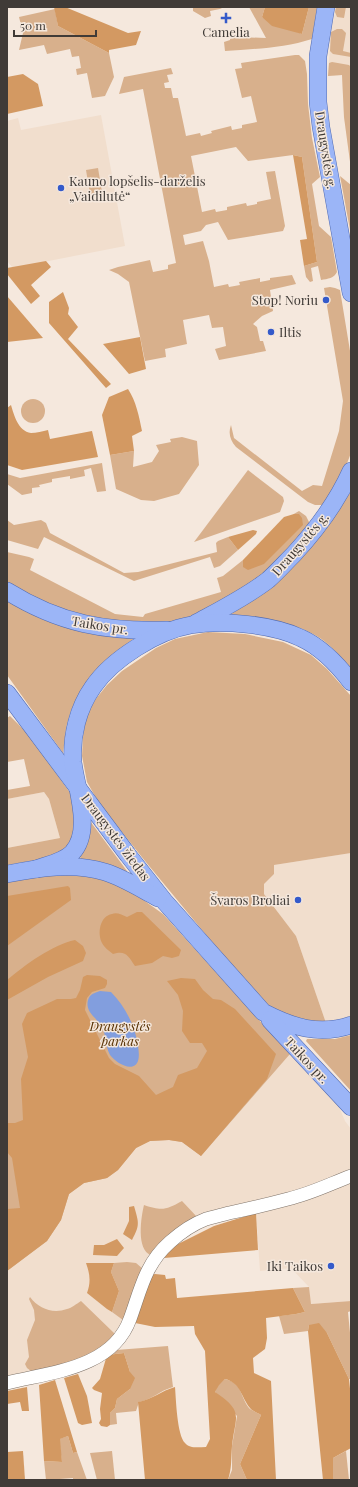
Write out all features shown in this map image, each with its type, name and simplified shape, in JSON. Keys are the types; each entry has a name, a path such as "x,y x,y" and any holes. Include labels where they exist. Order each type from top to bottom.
{"main road":[{"name":"Draugystės g.","path":"326,7 319,47 318,102 321,127 351,293"},
{"name":"Draugystės g.","path":"184,627 238,600 267,580 313,532 347,489 351,471"},
{"name":"Taikos pr.","path":"7,591 47,612 83,624 122,630 184,627"},
{"name":"Draugystės žiedas","path":"351,682 342,670 317,648 302,638 290,633 248,625 226,624 184,627 154,638 120,659 93,686 82,705 76,725 73,761 79,789 128,855 165,902 263,1012 299,1028 330,1029 351,1025"},
{"path":"7,693 79,789 82,824 76,846 72,853 36,869"},
{"path":"7,874 36,869 68,867 92,869 114,875 165,902"},
{"name":"Taikos pr.","path":"263,1012 351,1107"}],"street":[{"path":"7,1383 57,1372 84,1364 110,1348 124,1332 130,1319 137,1294 151,1266 169,1242 191,1227 205,1220 290,1199 351,1176"}],"shaded area":[{"path":"54,7 65,7 128,33 141,31 136,45 109,50 109,53 58,26"},
{"path":"265,7 309,7 302,34 272,26 262,17"},
{"path":"336,7 351,7 351,169 344,117 342,75 328,76 331,32"},
{"path":"23,74 38,84 43,106 7,114 7,77"},
{"name":"Kauno lopšelis-darželis „Vaidilutė“","path":"101,115 125,246 13,268 7,261 7,121 18,118 21,130"},
{"path":"293,155 302,157 317,262 304,266 300,240 307,239"},
{"path":"46,261 51,267 31,285 40,296 31,304 7,274 7,268"},
{"path":"63,292 69,308 68,314 78,327 68,339 111,384 106,388 49,323 49,302"},
{"path":"7,296 43,338 7,342"},
{"path":"140,337 146,369 129,374 103,344"},
{"path":"128,389 135,404 142,431 132,436 134,451 110,455 102,415 109,397"},
{"path":"11,405 17,422 27,432 33,433 48,430 50,439 92,431 98,457 22,470 7,465 7,408"},
{"path":"299,514 302,518 303,525 264,564 248,570 243,567 243,560 284,517"},
{"path":"253,530 257,531 256,534 238,550 228,537"},
{"path":"44,792 49,799 60,838 7,848 7,799"},
{"path":"351,853 351,1017 326,1023 296,936 264,894 264,884 274,874 274,865"},
{"path":"68,886 70,888 71,900 7,946 7,896"},
{"path":"137,912 142,912 181,950 179,956 172,958 163,956 152,963 135,966 124,953 113,954 105,947 102,943 100,935 102,921 108,915 114,913 127,917"},
{"path":"75,940 83,946 86,953 83,961 48,977 7,1000 7,980 30,962 48,951 57,946"},
{"path":"87,975 100,976 107,980 105,988 92,992 87,998 85,1010 109,1058 115,1064 139,1076 156,1095 173,1087 178,1075 197,1068 207,1051 202,1043 190,1043 182,1031 183,1011 178,995 167,981 181,978 195,979 203,990 213,999 221,1000 235,1009 276,1054 267,1079 201,1156 182,1142 169,1140 150,1141 136,1148 118,1170 107,1178 84,1183 69,1194 61,1220 47,1241 7,1271 7,1209 20,1208 12,1158 7,1152 7,1123 15,1123 23,1120 21,1079 28,1057 22,1024 27,1013 57,999 76,998 80,990 83,977"},
{"path":"290,1054 339,1107 345,1121 351,1129 351,1169 285,1195 186,1223 164,1238 151,1255 124,1324 95,1353 7,1379 7,1271 47,1241 61,1220 69,1194 84,1183 107,1177 118,1170 136,1148 150,1141 169,1140 182,1142 201,1156"},
{"path":"351,1182 351,1301 310,1304 309,1287 291,1268 260,1271 256,1213"},
{"path":"134,1206 138,1224 132,1240 123,1234 129,1221 129,1207"},
{"path":"256,1213 258,1250 164,1258 174,1246 214,1226"},
{"path":"117,1239 124,1248 117,1256 93,1255 94,1245 104,1245"},
{"path":"86,1263 114,1263 111,1272 119,1291 112,1312 87,1293 90,1278"},
{"path":"151,1275 165,1275 166,1279 175,1278 177,1298 293,1288 305,1312 266,1318 267,1338 265,1349 253,1358 254,1373 271,1381 276,1480 247,1480 240,1464 261,1415 250,1408 238,1387 225,1379 215,1392 231,1405 236,1415 231,1467 228,1480 145,1480 138,1402 175,1387 176,1408 182,1439 187,1445 192,1447 206,1447 210,1439 205,1351 195,1334 194,1326 155,1327 135,1323"},
{"path":"319,1323 327,1333 349,1379 351,1398 351,1448 333,1458 333,1480 323,1480 308,1331 309,1325"},
{"path":"124,1353 130,1372 135,1378 130,1389 117,1399 115,1408 110,1413 110,1425 107,1427 101,1426 99,1423 101,1419 100,1409 102,1393 92,1388 100,1379 107,1355"},
{"path":"78,1374 87,1396 92,1423 82,1425 78,1423 64,1378"},
{"path":"55,1380 77,1452 73,1453 68,1436 60,1439 62,1462 44,1461 39,1385"},
{"path":"27,1387 29,1411 22,1411 20,1402 7,1404 7,1391"},
{"path":"23,1451 25,1480 7,1480 7,1452"}],"green space":[{"path":"193,7 224,7 210,11 211,16 205,18 193,11"},
{"path":"249,7 265,7 262,17 302,34 309,7 317,7 312,39 280,46 225,51 224,42 230,39 238,37 266,38"},
{"path":"336,7 346,7 344,18 337,17 335,12"},
{"path":"55,9 58,26 109,53 114,77 105,96 92,98 87,73 77,75 76,69 81,68 79,56 72,57 70,49 47,54 44,45 19,50 23,33 19,17"},
{"path":"337,29 342,29 346,33 343,51 351,53 351,57 333,54 330,51 331,32"},
{"path":"299,55 305,61 307,74 308,104 312,138 320,177 312,184 319,226 331,237 337,272 328,279 321,280 318,266 311,268 313,281 310,282 306,277 304,266 317,262 302,157 293,155 248,161 236,147 191,156 202,212 215,209 216,212 227,210 227,207 246,203 247,206 271,199 266,172 275,171 285,226 283,231 228,240 218,222 206,225 201,231 183,235 185,245 203,241 214,287 228,284 229,287 240,285 239,282 260,278 260,282 270,280 270,278 292,275 296,284 270,290 273,311 262,316 253,324 257,327 260,341 263,341 266,351 219,360 215,349 226,346 223,327 212,328 209,315 183,320 187,344 165,349 166,357 145,361 129,282 118,274 109,270 150,260 153,272 168,269 168,265 176,263 143,89 119,94 124,77 171,68 173,74 167,75 169,82 164,83 165,88 171,88 173,98 178,98 186,136 200,133 201,136 212,133 211,131 231,126 232,130 242,128 242,125 257,122 251,96 242,98 235,69 242,68 241,63"},
{"path":"332,62 349,65 351,67 351,169 344,117 342,75 328,76 329,63"},
{"path":"98,168 102,192 90,194 86,170"},
{"path":"340,176 351,185 351,235"},
{"path":"330,287 340,290 351,357 351,453 339,484 323,505 315,505 308,502 236,447 232,442 230,431 231,425 234,438 302,491 313,485 322,486 339,431 343,401 324,288"},
{"path":"33,399 42,402 45,411 42,420 33,423 24,420 21,411 24,402"},
{"path":"182,437 197,441 199,465 179,494 154,501 141,500 116,489 110,455 134,451 133,467 152,462 159,451 156,445 171,442 170,439"},
{"path":"102,463 106,491 97,492 91,468 84,470 85,476 70,479 70,476 52,479 52,482 39,485 40,487 32,488 32,493 22,495 7,484 7,474 20,478"},
{"path":"248,470 283,497 284,501 280,512 194,542"},
{"path":"350,493 351,669 330,646 309,632 297,627 272,621 234,617 231,614 263,594 284,575"},
{"path":"299,511 306,516 310,524 264,575 240,591 193,616 173,622 159,624 111,624 40,602 7,582 7,552 34,559 30,570 115,614 143,617 145,614 221,592 217,578 223,576 243,560 243,567 294,514 292,515"},
{"path":"7,520 14,525 41,520 46,523 50,533 124,573 138,572 217,552 216,543 228,537 238,550 220,566 214,568 210,557 134,581 44,537 38,549 7,540"},
{"path":"7,598 39,618 89,633 135,638 114,654 95,672 80,693 68,721 63,753 7,675"},
{"path":"208,632 245,634 283,642 311,655 327,669 351,696 351,853 274,865 274,874 264,884 264,894 296,936 326,1023 307,1021 265,1006 145,861 99,803 87,782 82,756 86,717 95,700 107,685 122,671 156,648 175,639"},
{"path":"10,716 28,734 73,797 77,811 71,845 54,857 7,865 7,848 60,838 49,799 44,792 7,799 7,790 30,786 24,759 7,762 7,718"},
{"path":"90,821 127,871 126,873 82,862 79,854"},
{"name":"Draugystės parkas","path":"81,874 109,880 142,899 163,914 290,1054 201,1156 182,1142 169,1140 150,1141 136,1148 118,1170 107,1178 84,1183 69,1194 61,1220 47,1241 7,1271 7,882 50,875"},
{"path":"351,1035 351,1091 306,1041 307,1039 335,1039"},
{"path":"182,1201 198,1218 177,1228 151,1255 146,1252 141,1240 141,1225 144,1205 164,1209"},
{"path":"114,1263 136,1263 143,1269 123,1320 112,1312 119,1291 111,1272"},
{"path":"309,1287 311,1304 351,1301 351,1311 348,1312 351,1343 351,1379 349,1379 327,1333 309,1325 308,1331 284,1334 279,1316 305,1312 293,1288"},
{"path":"30,1297 38,1305 52,1311 72,1307 81,1301 115,1334 112,1341 74,1362 31,1371 25,1364 29,1357 27,1340 35,1320 34,1310 29,1299"},
{"path":"168,1346 173,1387 139,1402 136,1411 116,1413 117,1424 110,1425 110,1413 115,1408 117,1399 130,1389 130,1372 124,1353 107,1355 116,1350"},
{"path":"225,1379 231,1381 238,1387 250,1409 261,1415 240,1464 247,1480 228,1480 232,1470 232,1446 237,1416 215,1392 218,1385"},
{"path":"68,1436 73,1453 77,1452 87,1480 73,1480 73,1478 46,1480 44,1461 62,1462 59,1439"},
{"path":"112,1451 115,1480 97,1480 90,1453"},
{"path":"346,1451 349,1480 333,1480 333,1458"}],"water":[{"path":"100,991 111,992 120,1002 130,1020 137,1040 139,1053 139,1059 136,1065 132,1067 124,1066 110,1055 103,1029 89,1011 87,1004 90,996"}],"place":[{"name":"Camelia","path":"226,18"},
{"name":"Kauno lopšelis-darželis „Vaidilutė“","path":"61,188"},
{"name":"Stop! Noriu","path":"326,300"},
{"name":"Iltis","path":"271,332"},
{"name":"Švaros Broliai","path":"298,900"},
{"name":"Iki Taikos","path":"331,1266"}]}
